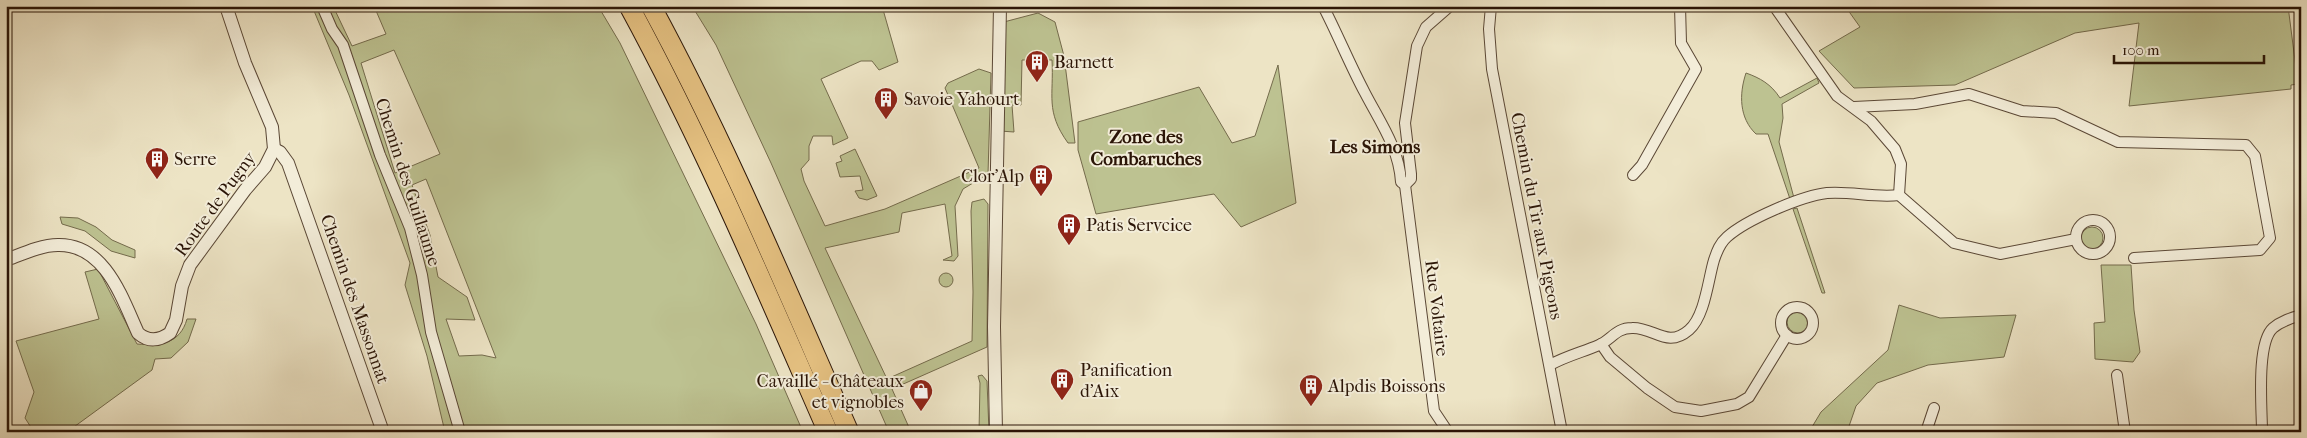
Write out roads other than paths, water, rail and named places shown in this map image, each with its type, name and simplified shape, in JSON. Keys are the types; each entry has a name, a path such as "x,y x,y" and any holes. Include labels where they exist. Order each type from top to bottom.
{"highway":[{"path":"629,6 676,97 727,203 828,432"},
{"path":"651,6 695,92 748,204 849,432"}],"street":[{"name":"Route de Pugny","path":"6,260 57,245 84,250 97,260 110,277 138,333 147,339 154,340 165,337 174,328 182,286 190,265 272,154 272,127 245,63 226,6"},
{"name":"Chemin des Guillaume","path":"322,6 332,29 343,45 380,155 410,228 422,275 431,332 460,432"},
{"path":"996,432 994,327 1000,6"},
{"path":"1323,6 1366,96 1392,143 1400,170 1401,182 1405,185 1409,183 1412,174 1405,123 1417,46 1426,27 1447,7"},
{"name":"Chemin du Tir aux Pigeons","path":"1492,6 1489,29 1492,69 1519,219 1550,361 1562,432"},
{"path":"1633,175 1647,158 1696,69 1682,44 1680,6"},
{"path":"1774,6 1837,96 1854,107 1871,122 1895,149 1901,164 1899,195"},
{"path":"1854,107 1915,104 1969,94 2022,112 2056,113 2118,142 2246,145 2255,156 2270,238 2260,250 2134,258"},
{"name":"Chemin des Massonnat","path":"272,154 293,178 383,432"},
{"name":"Rue Voltaire","path":"1405,185 1434,411 1448,432"},
{"path":"1550,361 1602,344 1615,331 1632,327 1662,337 1676,338 1689,330 1702,307 1706,283 1717,249 1727,237 1744,226 1793,202 1818,195 1842,193 1883,197 1899,195 1954,243 2000,254 2076,239"},
{"path":"2262,432 2262,357 2266,338 2271,329 2283,321 2301,315"},
{"path":"1602,344 1610,357 1647,388 1674,406 1701,411 1737,404 1749,397 1760,382 1786,335"},
{"path":"2117,375 2124,432"},
{"path":"1926,432 1934,408"}],"place":[{"name":"Barnett","path":"1037,83"},
{"name":"Savoie Yahourt","path":"886,120"},
{"name":"Serre","path":"157,180"},
{"name":"Clor'Alp","path":"1041,197"},
{"name":"Patis Servcice","path":"1069,246"},
{"name":"Panification d'Aix","path":"1062,401"},
{"name":"Alpdis Boissons","path":"1311,407"},
{"name":"Cavaillé - Châteaux et vignobles","path":"921,412"}],"district":[{"name":"Les Simons","path":"1375,146"},
{"name":"Zone des Combaruches","path":"1146,147"}]}
